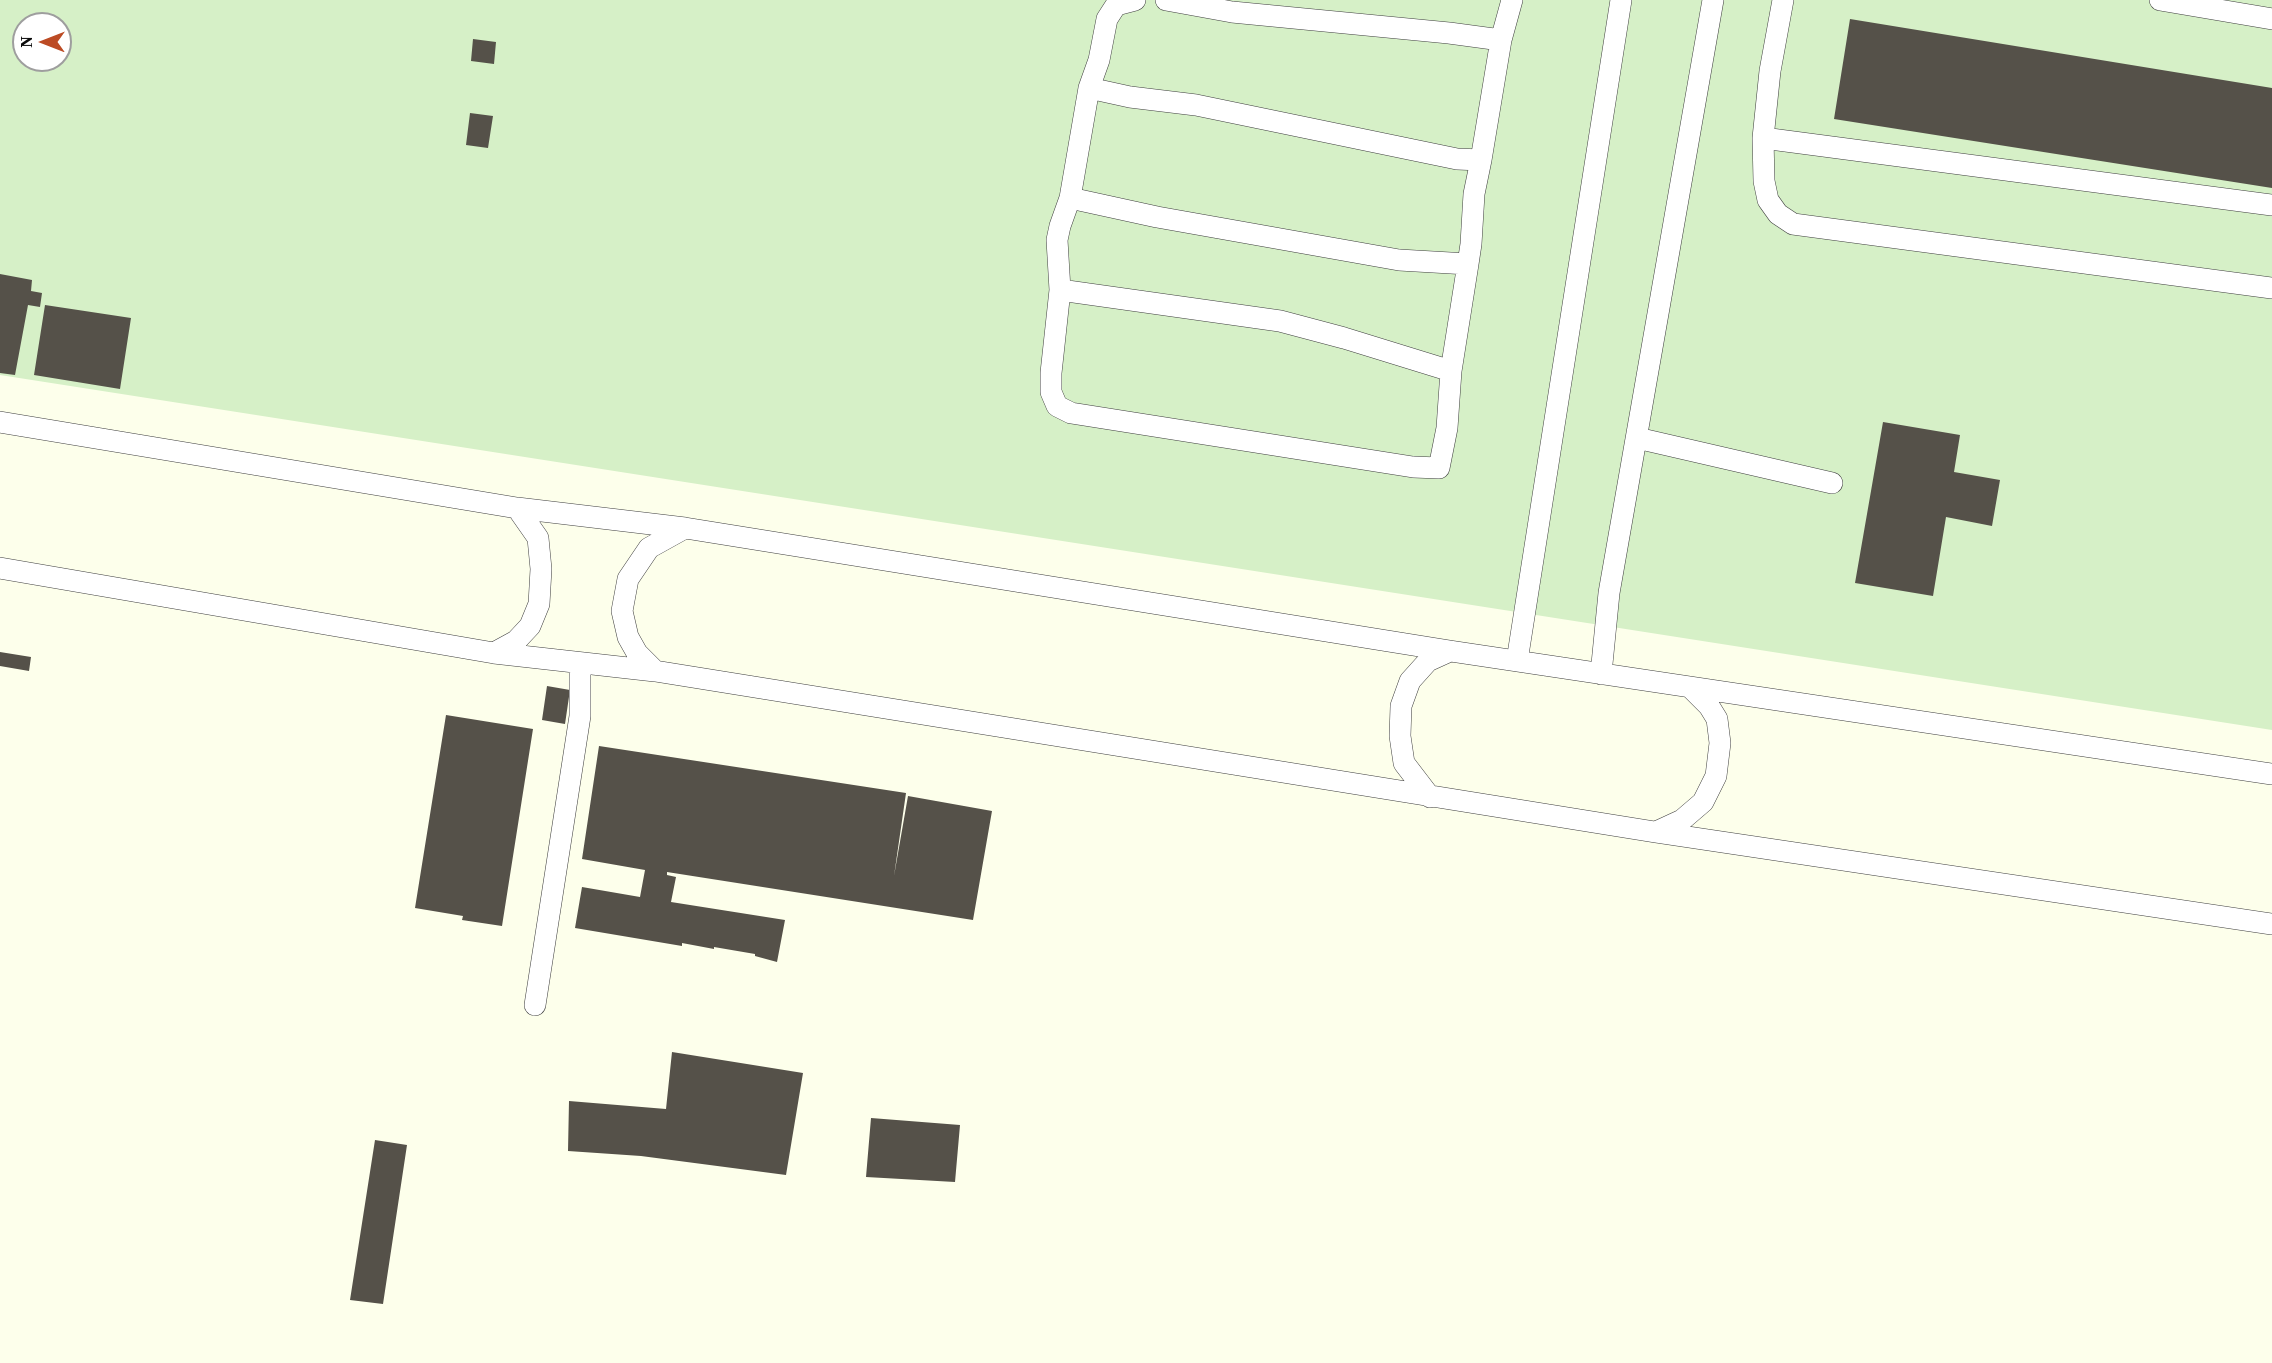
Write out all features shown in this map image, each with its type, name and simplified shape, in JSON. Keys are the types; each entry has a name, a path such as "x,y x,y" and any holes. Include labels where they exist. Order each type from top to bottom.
{"lane":[{"path":"1166,0 1232,12 1501,40"},
{"path":"1122,2 1107,20 1099,60 1089,88 1070,198 1057,240 1060,290 1051,392 1057,406 1071,412 1413,467 1439,468 1447,428 1451,371 1471,244 1474,194 1501,40 1512,0"},
{"path":"1517,661 1621,0"},
{"path":"1601,674 1609,593 1713,0"},
{"path":"1783,0 1770,71 1763,138 1764,181 1768,200 1778,214 1793,224 2272,288"},
{"path":"2160,0 2272,19"},
{"path":"1089,88 1130,97 1196,105 1457,159 1481,160"},
{"path":"1763,138 2272,205"},
{"path":"1070,198 1157,217 1400,260 1468,264"},
{"path":"1060,290 1280,321 1451,371"},
{"path":"0,422 517,508 685,528 1450,651 2272,774"},
{"path":"1636,438 1832,483"},
{"path":"494,653 516,641 530,626 539,604 541,568 538,538 517,508"},
{"path":"656,671 637,653 627,637 622,611 627,579 649,549 685,528"},
{"path":"0,568 494,653 656,671 1430,797 2272,924"},
{"path":"1430,797 1404,763 1400,736 1401,706 1410,681 1428,662 1450,651"},
{"path":"535,1005 580,716 580,663"},
{"path":"1655,832 1682,820 1703,802 1716,776 1720,743 1717,718 1709,706 1690,687"}],"green space":[{"path":"0,0 2272,0 2272,730 0,375"}],"building":[{"path":"1850,19 2272,88 2272,188 1834,119"},
{"path":"473,39 496,42 494,64 471,61"},
{"path":"470,113 493,116 488,148 466,145"},
{"path":"0,274 32,280 31,291 42,293 40,307 28,305 15,375 0,373"},
{"path":"45,305 131,318 120,389 34,375"},
{"path":"1883,422 1960,435 1954,472 2000,480 1992,526 1946,517 1933,596 1855,583"},
{"path":"0,652 31,657 29,671 0,666"},
{"path":"547,686 570,690 565,724 542,720"},
{"path":"446,715 533,729 502,926 462,920 463,916 415,908"},
{"path":"599,746 906,793 894,876 908,796 992,811 973,920 667,872 667,875 676,877 671,902 785,920 777,962 755,956 755,954 714,947 714,949 682,943 682,946 575,928 582,887 640,897 645,870 582,859"},
{"path":"672,1052 803,1073 786,1175 641,1156 568,1151 569,1101 666,1109"},
{"path":"871,1118 960,1125 955,1182 866,1177"},
{"path":"375,1140 407,1145 383,1304 350,1300"}]}
